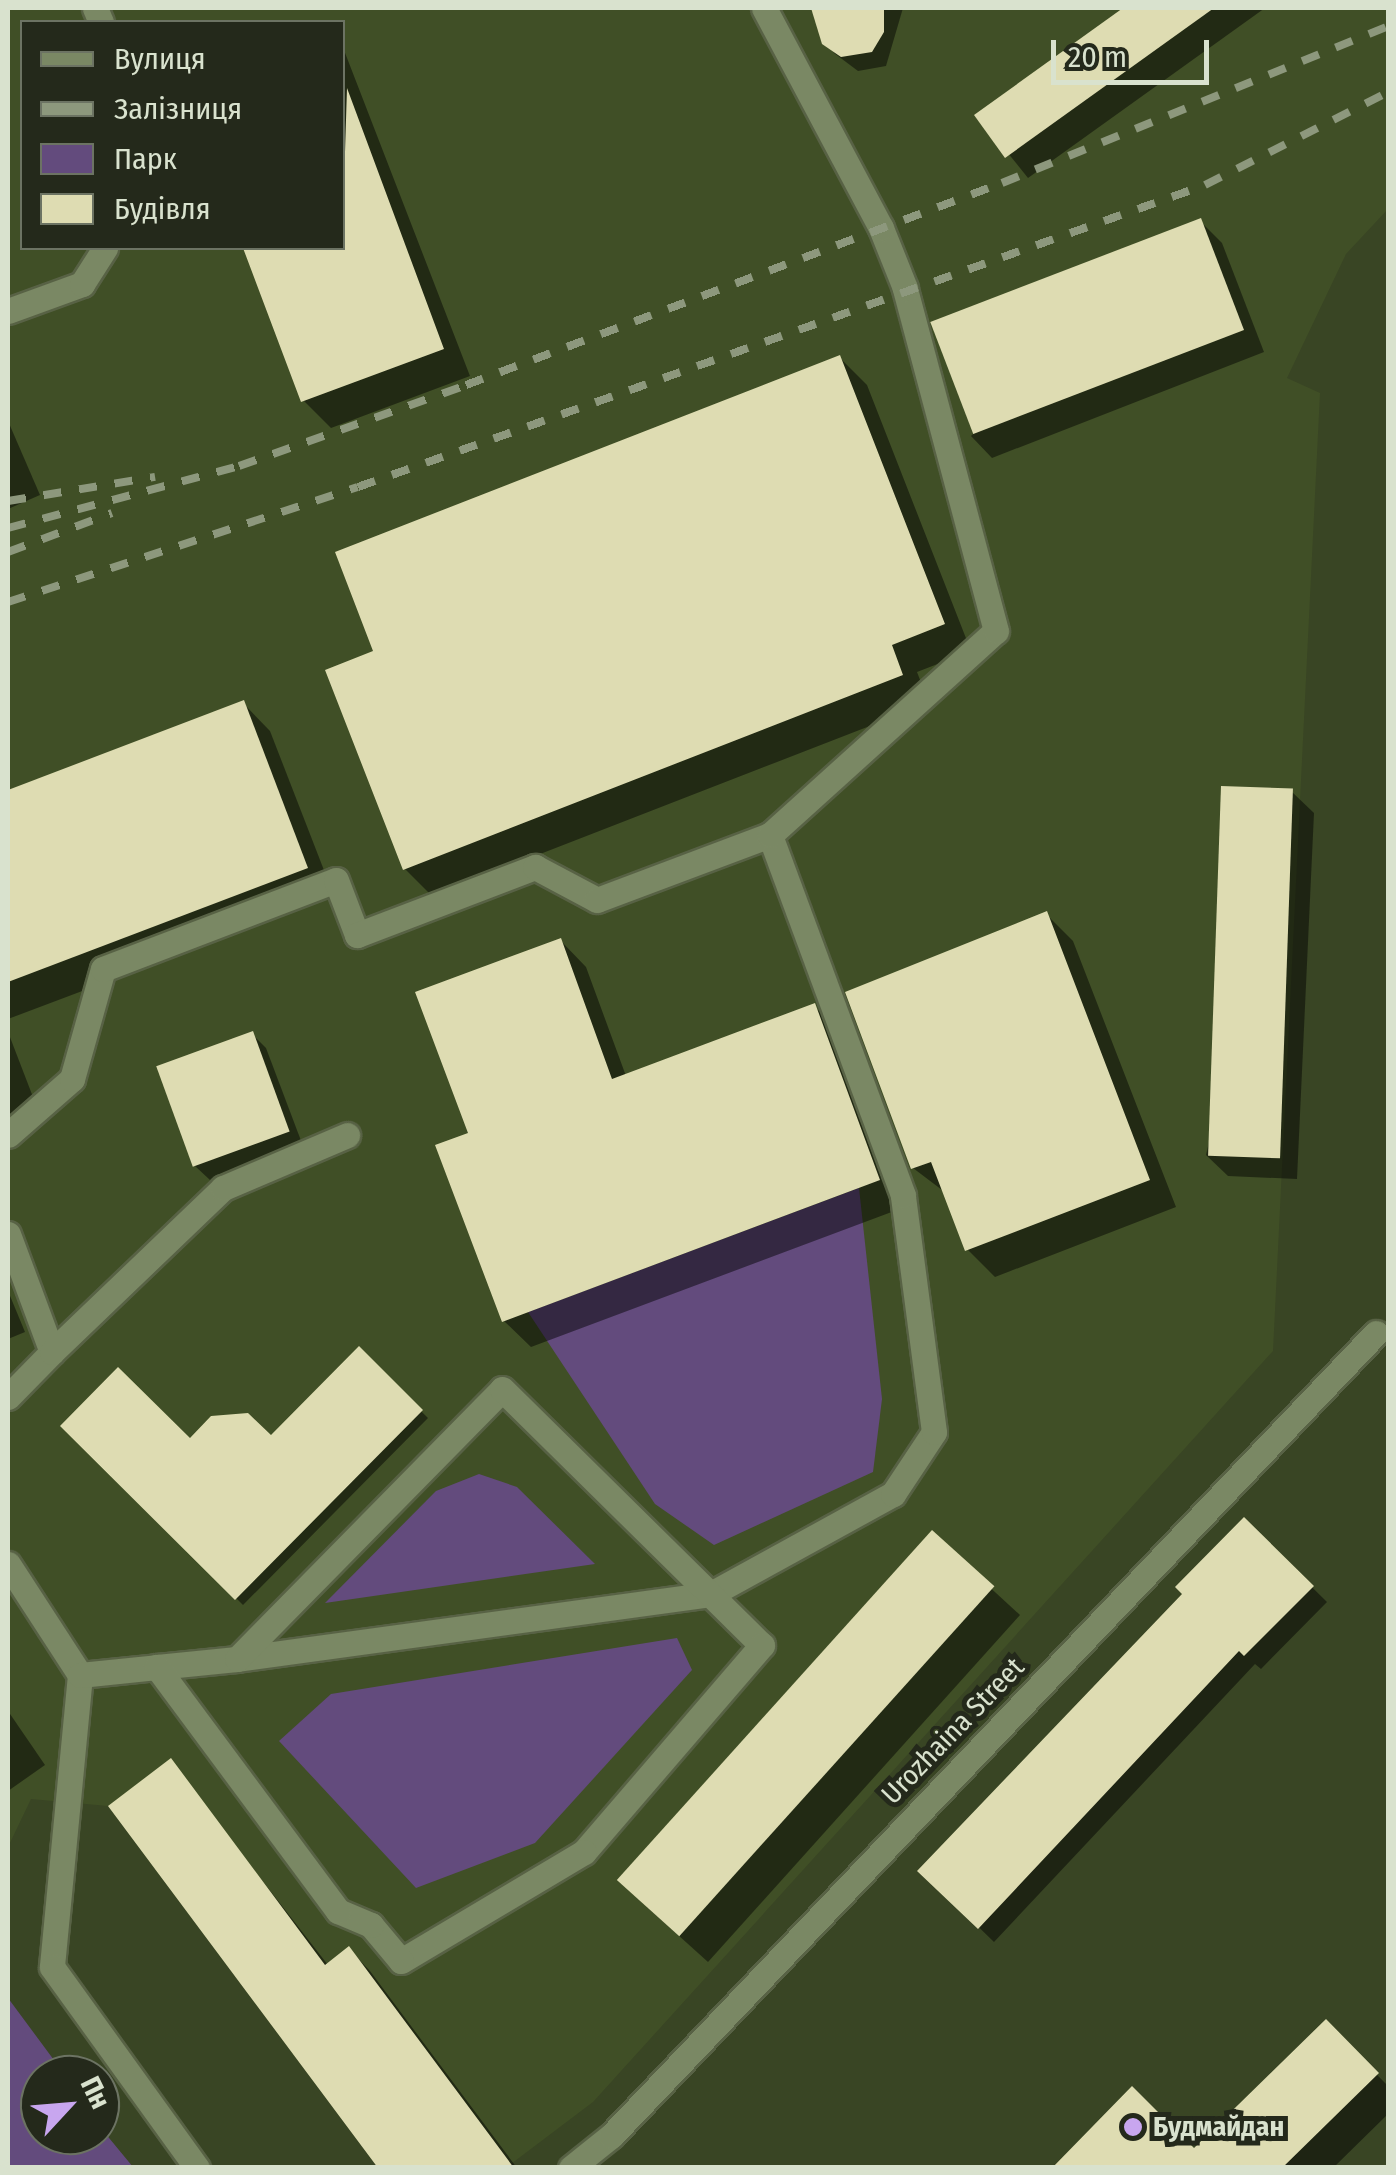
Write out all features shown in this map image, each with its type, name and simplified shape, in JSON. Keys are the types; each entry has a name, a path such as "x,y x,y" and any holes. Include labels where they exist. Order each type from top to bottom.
{"street":[{"path":"8,1134 72,1080 102,969 336,880 357,935 535,866 598,900 770,835 996,631 905,288 881,228 764,8"},
{"path":"8,311 82,284 105,250"},
{"path":"80,1675 238,1659 710,1594 893,1494 934,1432 903,1195 770,835"},
{"path":"8,1397 223,1188 347,1135"},
{"path":"8,1234 52,1352"},
{"name":"Urozhaina Street","path":"571,2168 611,2136 1376,1333"},
{"path":"157,1667 338,1911 371,1925 401,1961 584,1852 762,1645 502,1388 238,1659"},
{"path":"8,1564 80,1675 52,1967 198,2168"}],"shaded area":[{"path":"8,8 1388,8 1388,209 1346,254 1287,378 1320,393 1273,1351 593,2102 507,2167 108,1806 31,1799 8,1847"}],"green space":[{"path":"859,1188 882,1399 873,1472 714,1545 655,1504 528,1312"},
{"path":"479,1474 517,1487 595,1564 325,1603 436,1491"},
{"path":"677,1638 692,1670 535,1843 416,1888 279,1741 331,1694"},
{"path":"8,1998 50,2055 20,2055 20,2155 120,2155 120,2151 133,2167 8,2167"}],"building":[{"path":"811,8 884,8 884,32 872,52 841,57 822,44"},
{"path":"1123,8 1214,8 1005,158 974,115"},
{"path":"347,88 444,349 301,402 244,250 345,250"},
{"path":"1201,218 1244,330 973,434 930,322"},
{"path":"840,355 945,624 892,645 903,675 403,870 325,670 373,651 335,552"},
{"path":"244,700 308,868 8,982 8,790"},
{"path":"1221,786 1293,789 1280,1158 1208,1156"},
{"path":"1047,911 1150,1180 965,1251 931,1162 911,1169 845,992"},
{"path":"561,938 612,1079 815,1003 880,1180 502,1322 435,1145 468,1133 415,992"},
{"path":"253,1031 290,1132 193,1167 156,1066"},
{"path":"359,1346 423,1410 235,1600 60,1426 118,1367 190,1438 211,1416 248,1413 271,1435"},
{"path":"1244,1517 1314,1586 1244,1656 1239,1651 978,1929 917,1871 1182,1594 1175,1587"},
{"path":"932,1530 994,1586 679,1936 617,1880"},
{"path":"171,1758 325,1965 349,1946 514,2168 378,2168 108,1806"},
{"path":"1326,2019 1379,2073 1282,2168 1052,2168 1132,2086 1194,2148"}],"railway":[{"path":"8,528 239,466 466,385 1002,183 1388,26"},
{"path":"8,602 358,487 1205,185 1388,92"},
{"path":"8,501 155,477"},
{"path":"8,552 112,513"}],"place":[{"name":"Будмайдан","path":"1133,2127"}]}
